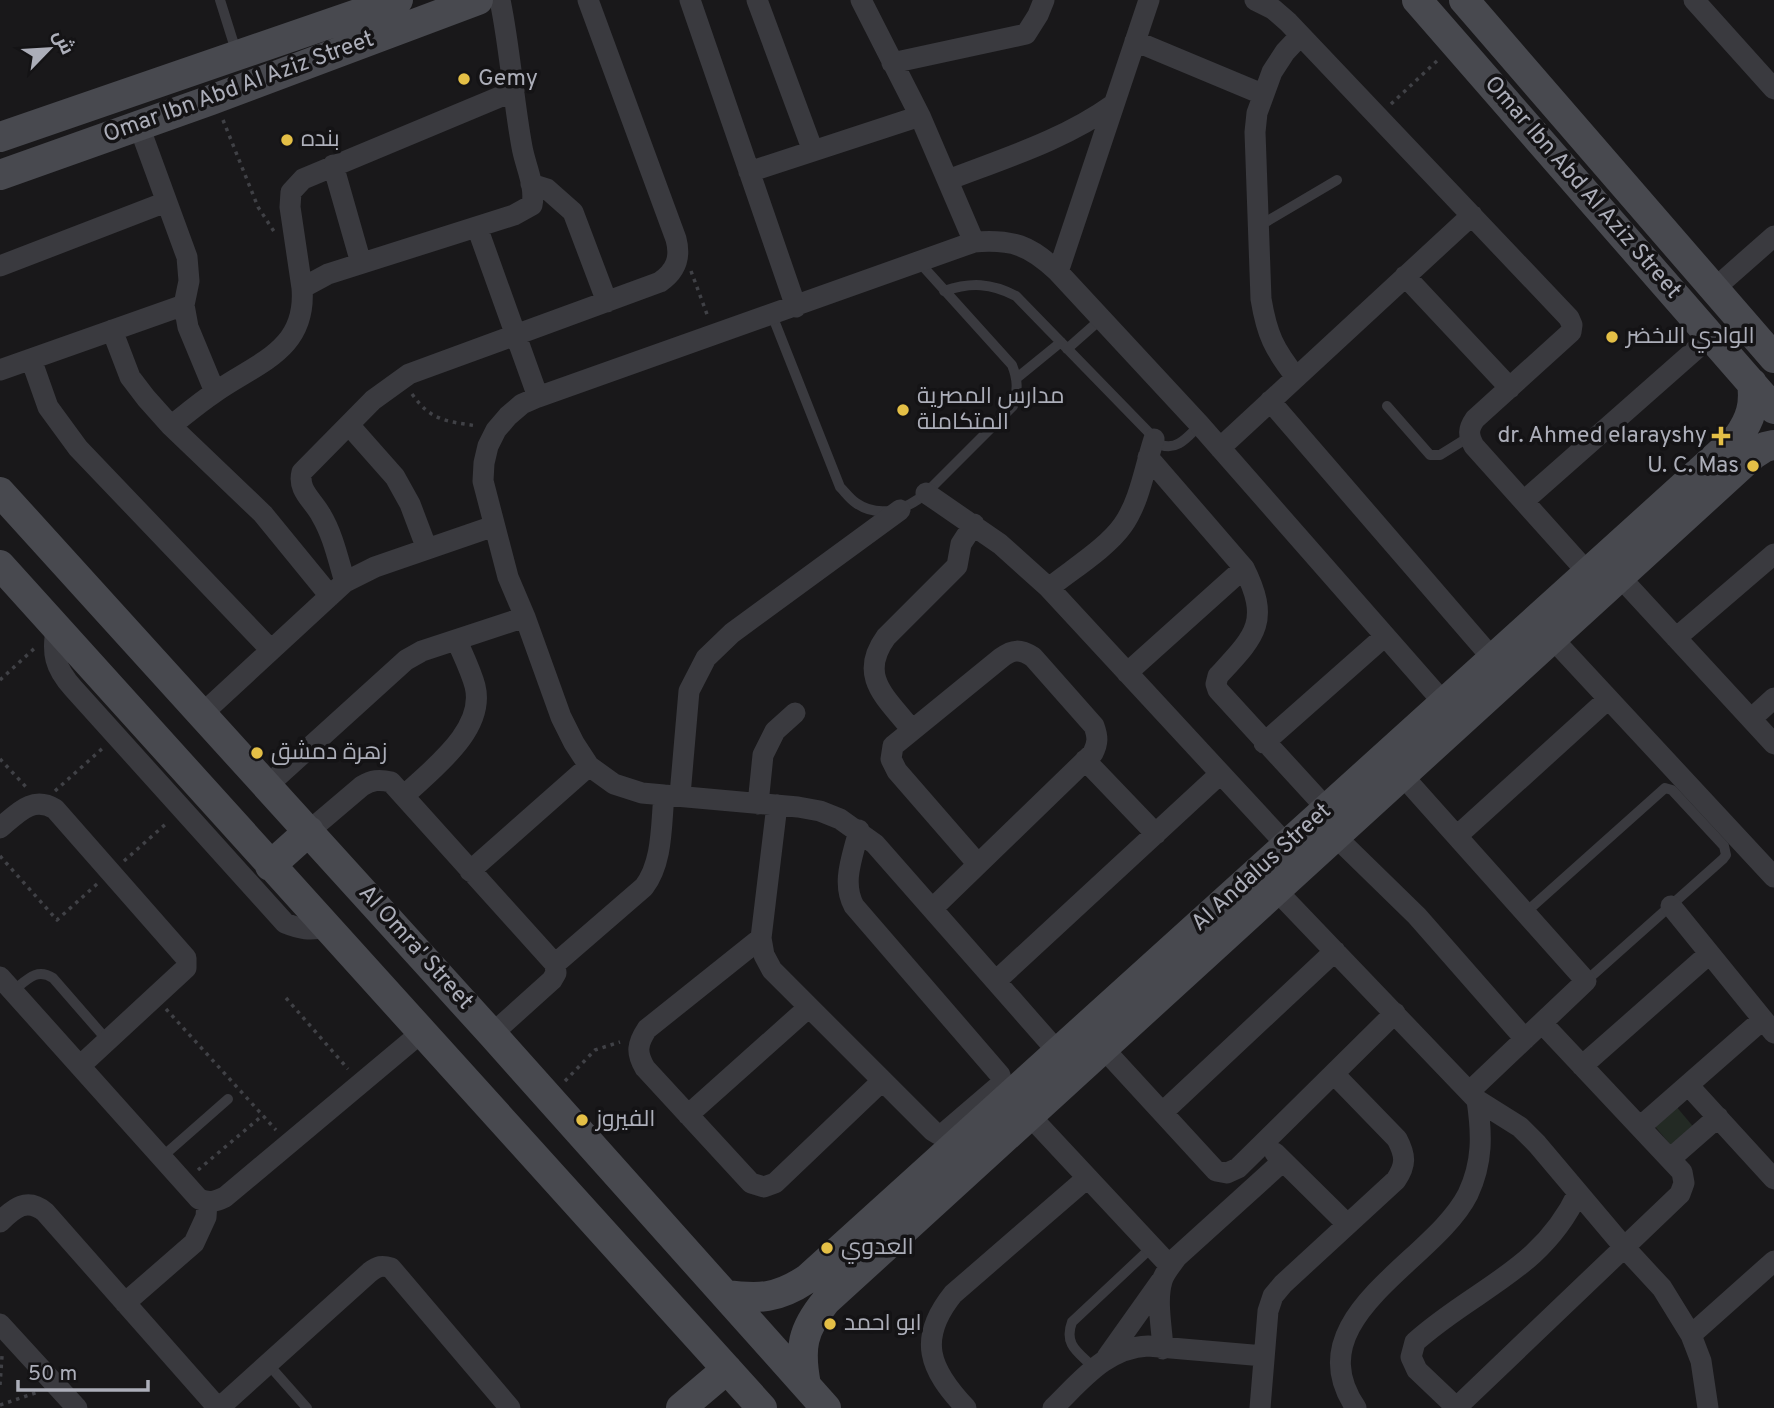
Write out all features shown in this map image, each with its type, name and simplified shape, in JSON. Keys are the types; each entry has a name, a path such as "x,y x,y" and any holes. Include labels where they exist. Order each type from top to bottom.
{"street":[{"name":"Omar Ibn Abd Al Aziz Street","path":"0,137 398,0"},
{"name":"Omar Ibn Abd Al Aziz Street","path":"0,175 478,0"},
{"path":"302,288 328,274 477,227 524,211 532,205 534,195 522,145 507,31 500,0"},
{"path":"338,589 331,537 321,514 300,480 302,472 373,400 401,378 660,282 675,268 678,258 677,239 588,0"},
{"path":"690,0 796,307"},
{"path":"757,0 813,151"},
{"path":"861,0 920,116 974,242"},
{"path":"892,63 1026,34 1044,0"},
{"path":"1058,272 1149,0"},
{"path":"1255,0 1273,9 1300,36 1569,318 1571,332 1475,419 1470,427 1469,437 1474,446 1588,573"},
{"name":"Omar Ibn Abd Al Aziz Street","path":"1417,0 1774,409"},
{"name":"Omar Ibn Abd Al Aziz Street","path":"1464,0 1774,358"},
{"path":"1694,0 1774,89"},
{"path":"1296,377 1277,352 1265,327 1261,299 1255,132 1262,94 1272,72 1300,36"},
{"path":"1463,52 1498,38"},
{"path":"1135,41 1262,94"},
{"path":"199,69 196,81 198,87 201,93 213,99"},
{"path":"171,426 215,392 269,359 283,346 303,313 290,207 291,192 303,179 514,91"},
{"path":"133,92 145,100 149,107 143,124 166,202 187,257 189,281 184,305 188,327 215,392"},
{"path":"948,180 1058,137 1114,104"},
{"path":"749,172 920,116"},
{"path":"333,165 361,263"},
{"path":"531,184 547,189 573,212 607,302"},
{"path":"0,266 166,202"},
{"path":"1220,448 1472,215"},
{"path":"477,227 538,397"},
{"path":"1714,289 1774,236"},
{"path":"1058,1052 876,844 859,830 820,811 798,807 642,793 614,784 589,766 573,743 561,718 508,577 483,481 488,446 496,430 508,416 522,404 538,397 974,242 997,240 1020,244 1040,255 1058,272 1200,425 1444,703"},
{"path":"1405,276 1510,388"},
{"path":"0,370 184,305"},
{"path":"112,330 130,377 171,426 338,589"},
{"path":"1524,501 1712,336"},
{"path":"31,359 48,407 78,448 271,650"},
{"name":"Al Andalus Street","path":"1752,383 1755,445"},
{"path":"1270,401 1493,659"},
{"path":"349,425 386,464 399,483 427,549"},
{"name":"Al Andalus Street","path":"990,1132 1030,1116 1103,1048 1156,981 1342,812 1444,703 1588,573 1755,445"},
{"name":"Al Andalus Street","path":"1342,812 1402,775 1620,577 1755,445"},
{"path":"1151,448 1244,568 1254,593 1258,620 1251,640 1218,676 1218,690 1264,743 1342,812 1418,916 1525,1039"},
{"path":"1049,588 1107,542 1123,525 1133,504 1151,448"},
{"name":"Al Omra' Street","path":"0,492 549,1097 826,1408"},
{"path":"926,493 974,524 1049,588 1295,855"},
{"path":"555,964 644,887 652,876 672,795 689,691 706,659 732,634 900,510"},
{"path":"911,729 876,683 872,667 876,651 886,637 957,566 961,544 974,524"},
{"path":"202,714 338,589 359,573 494,526"},
{"path":"1676,638 1774,554"},
{"path":"0,565 55,634 422,1032 762,1408"},
{"path":"1127,673 1244,568"},
{"path":"1620,577 1766,731"},
{"path":"267,786 406,660 422,651 525,617"},
{"path":"55,634 55,658 61,675 285,923 299,929 314,930 326,927"},
{"path":"1264,743 1385,636"},
{"path":"1552,638 1774,877"},
{"path":"405,795 459,744 469,727 475,708 476,688 457,641"},
{"path":"933,908 1093,753 1097,745 1098,735 1094,726 1033,657 1023,651 1011,651 893,746 891,759 897,771 977,863"},
{"path":"1766,731 1774,698"},
{"path":"1457,836 1608,699"},
{"path":"795,713 775,731 763,755 768,805 761,938 764,955 772,970 882,1081 938,1134 944,1133 1000,1085 1002,1080 854,906 846,884 859,830"},
{"path":"1085,760 1156,834"},
{"path":"470,871 589,766"},
{"path":"996,981 1220,774"},
{"path":"1402,775 1586,981 1525,1039 1473,1096"},
{"path":"270,866 362,786 371,781 391,782 555,964 556,973 552,980 492,1034"},
{"path":"0,828 31,804 42,803 55,809 186,958 186,968 80,1066"},
{"name":"Al Andalus Street","path":"806,1385 802,1362 803,1339 812,1318 817,1290 990,1132 1058,1052 1276,890 1295,855"},
{"path":"1276,890 1473,1096 1520,1127 1662,1288 1690,1335 1701,1361 1707,1408"},
{"path":"1640,1127 1688,1085 1768,1027 1671,905"},
{"path":"761,938 647,1030 639,1041 638,1055 645,1068 751,1183 764,1187 775,1183 882,1081"},
{"path":"1163,1112 1335,951"},
{"path":"1582,1066 1709,954"},
{"path":"5,985 199,1199 207,1202 216,1202 225,1197 422,1032"},
{"path":"688,1115 809,1007"},
{"path":"1103,1048 1216,1171 1227,1173 1238,1168 1395,1013"},
{"path":"1542,1023 1682,1172 1684,1183 1680,1194 1456,1408 1417,1370 1412,1357 1415,1342 1530,1259 1558,1229 1578,1193"},
{"path":"1260,1408 1268,1311 1273,1296 1396,1180 1404,1167 1404,1153 1397,1139 1334,1074"},
{"path":"1688,1085 1774,1179"},
{"path":"1356,1408 1343,1383 1340,1358 1346,1334 1358,1312 1446,1223 1466,1197 1479,1167 1482,1134 1473,1096"},
{"path":"1030,1116 1152,1247 1166,1273 1160,1291 1163,1349"},
{"path":"1670,1159 1718,1117"},
{"path":"1264,1142 1347,1224"},
{"path":"1053,1408 1101,1363 1177,1257 1283,1161"},
{"path":"966,1408 944,1385 935,1368 931,1348 933,1328 941,1309 953,1294 1087,1178"},
{"path":"125,1303 194,1243 206,1217 207,1202"},
{"path":"0,1222 19,1205 29,1203 37,1206 219,1408 370,1272 384,1266 391,1268 510,1408"},
{"path":"1690,1335 1774,1261"},
{"name":"Al Andalus Street","path":"725,1295 769,1298 789,1291 817,1290"},
{"path":"0,1324 77,1408"},
{"path":"1101,1363 1133,1347 1149,1346 1264,1356"},
{"path":"681,1408 727,1369"}],"lane":[{"path":"220,0 237,56"},
{"path":"1259,226 1337,180"},
{"path":"772,315 840,487 856,503 878,511 900,510 926,493 1013,406 1017,392 1017,378 1012,365 919,262"},
{"path":"944,291 962,285 981,284 1016,296 1064,345 1151,448 1161,445 1169,448 1176,446 1200,425"},
{"path":"1017,378 1101,319"},
{"path":"1387,406 1430,455 1440,455 1469,437"},
{"path":"1525,913 1665,788 1672,790 1727,850 1723,859 1586,981"},
{"path":"5,985 32,975 46,974 53,978 107,1040"},
{"path":"162,1157 228,1099"},
{"path":"1101,1363 1069,1343 1068,1332 1072,1322 1152,1247"},
{"path":"268,1364 307,1408"}],"path":[{"path":"1378,117 1463,52"},
{"path":"213,99 263,217 277,236 297,253"},
{"path":"678,258 692,273 715,335"},
{"path":"401,378 421,408 437,418 496,430"},
{"path":"0,680 55,634"},
{"path":"0,759 42,803 117,736"},
{"path":"155,997 289,1143"},
{"path":"285,998 361,1083"},
{"path":"549,1097 595,1050 617,1043 639,1041"},
{"path":"184,1182 263,1115"},
{"path":"0,1405 57,1386"}],"shaded area":[{"path":"1675,1105 1696,1130 1674,1149 1653,1124"}],"place":[{"name":"Gemy","path":"464,79"},
{"name":"بنده","path":"287,140"},
{"name":"الوادي الاخضر","path":"1612,337"},
{"name":"مدارس المصرية المتكاملة","path":"903,410"},
{"name":"dr. Ahmed elarayshy","path":"1721,436"},
{"name":"U. C. Mas","path":"1753,466"},
{"name":"زهرة دمشق","path":"257,753"},
{"name":"الفيروز","path":"582,1120"},
{"name":"العدوي","path":"827,1248"},
{"name":"ابو احمد","path":"830,1324"}]}
